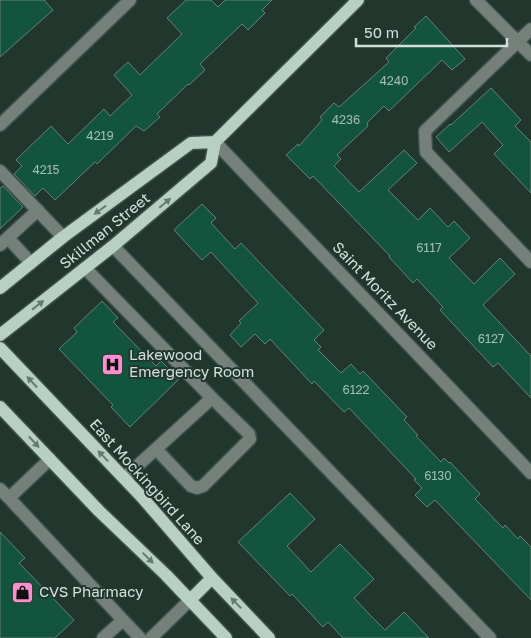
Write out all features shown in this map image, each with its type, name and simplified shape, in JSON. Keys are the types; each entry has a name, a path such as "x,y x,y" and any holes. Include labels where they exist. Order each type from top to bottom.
{"main road":[{"name":"Skillman Street","path":"0,334 113,246 211,163 215,142 358,0"},
{"name":"Skillman Street","path":"0,288 63,237 191,143 215,142"},
{"name":"East Mockingbird Lane","path":"0,348 124,478 212,578 269,638"},
{"path":"0,407 226,638"},
{"path":"190,600 212,578"}],"street":[{"path":"0,125 130,0"},
{"path":"476,0 531,56"},
{"path":"531,29 425,131 426,152 531,262"},
{"name":"Saint Moritz Avenue","path":"215,142 531,473"},
{"path":"0,171 63,237"},
{"path":"31,263 4,242 38,210"},
{"path":"113,246 490,638"},
{"path":"85,268 249,434 250,439 203,486 197,488 191,486 157,450"},
{"path":"124,478 212,398"},
{"path":"50,459 4,493 140,638"},
{"path":"151,638 190,600"},
{"path":"103,638 123,620"}],"building":[{"path":"0,0 44,0 53,10 0,57"},
{"path":"186,0 211,0 218,7 225,0 272,0 262,10 265,13 248,30 242,24 200,64 205,70 157,114 160,117 144,131 136,126 97,164 95,162 55,200 43,188 35,196 14,174 22,166 16,160 51,126 68,144 104,109 110,116 132,95 114,75 128,62 140,75 182,34 167,18"},
{"path":"426,16 465,59 452,70 442,60 389,111 384,106 367,123 368,126 337,155 341,159 334,166 359,192 404,150 417,163 388,190 418,220 430,208 448,227 454,221 470,238 449,258 474,284 500,258 515,274 483,305 531,356 531,398 498,363 493,367 440,310 443,307 417,279 413,283 390,256 313,176 310,179 286,155 298,144 299,146 322,120 320,117 334,103 339,107 389,62 386,58"},
{"path":"491,88 521,120 515,126 531,142 531,193 494,154 503,145 482,122 449,152 436,137"},
{"path":"3,186 23,207 0,229 0,188"},
{"path":"202,204 216,218 211,223 235,249 241,243 324,330 314,340 321,347 318,350 341,373 351,364 360,374 363,371 407,417 404,420 418,435 416,436 441,462 444,458 450,462 480,494 475,499 503,528 505,525 518,539 520,536 531,547 531,600 435,500 427,507 415,495 422,488 414,480 416,479 349,408 344,412 314,381 312,384 270,339 265,344 255,334 241,347 230,335 241,323 239,321 258,303 211,252 202,260 174,230"},
{"name":"Lakewood Emergency Room","path":"102,301 118,318 113,322 156,366 161,361 179,379 130,427 111,407 113,405 59,349 77,332 74,328"},
{"path":"290,493 315,519 287,546 311,572 340,544 374,579 354,598 370,615 385,630 404,612 429,638 343,638 328,622 323,627 238,542"},
{"name":"CVS Pharmacy","path":"0,532 25,558 19,563 74,620 55,638 0,638"}],"place":[{"name":"Lakewood Emergency Room","path":"113,364"},
{"name":"CVS Pharmacy","path":"23,592"}]}
